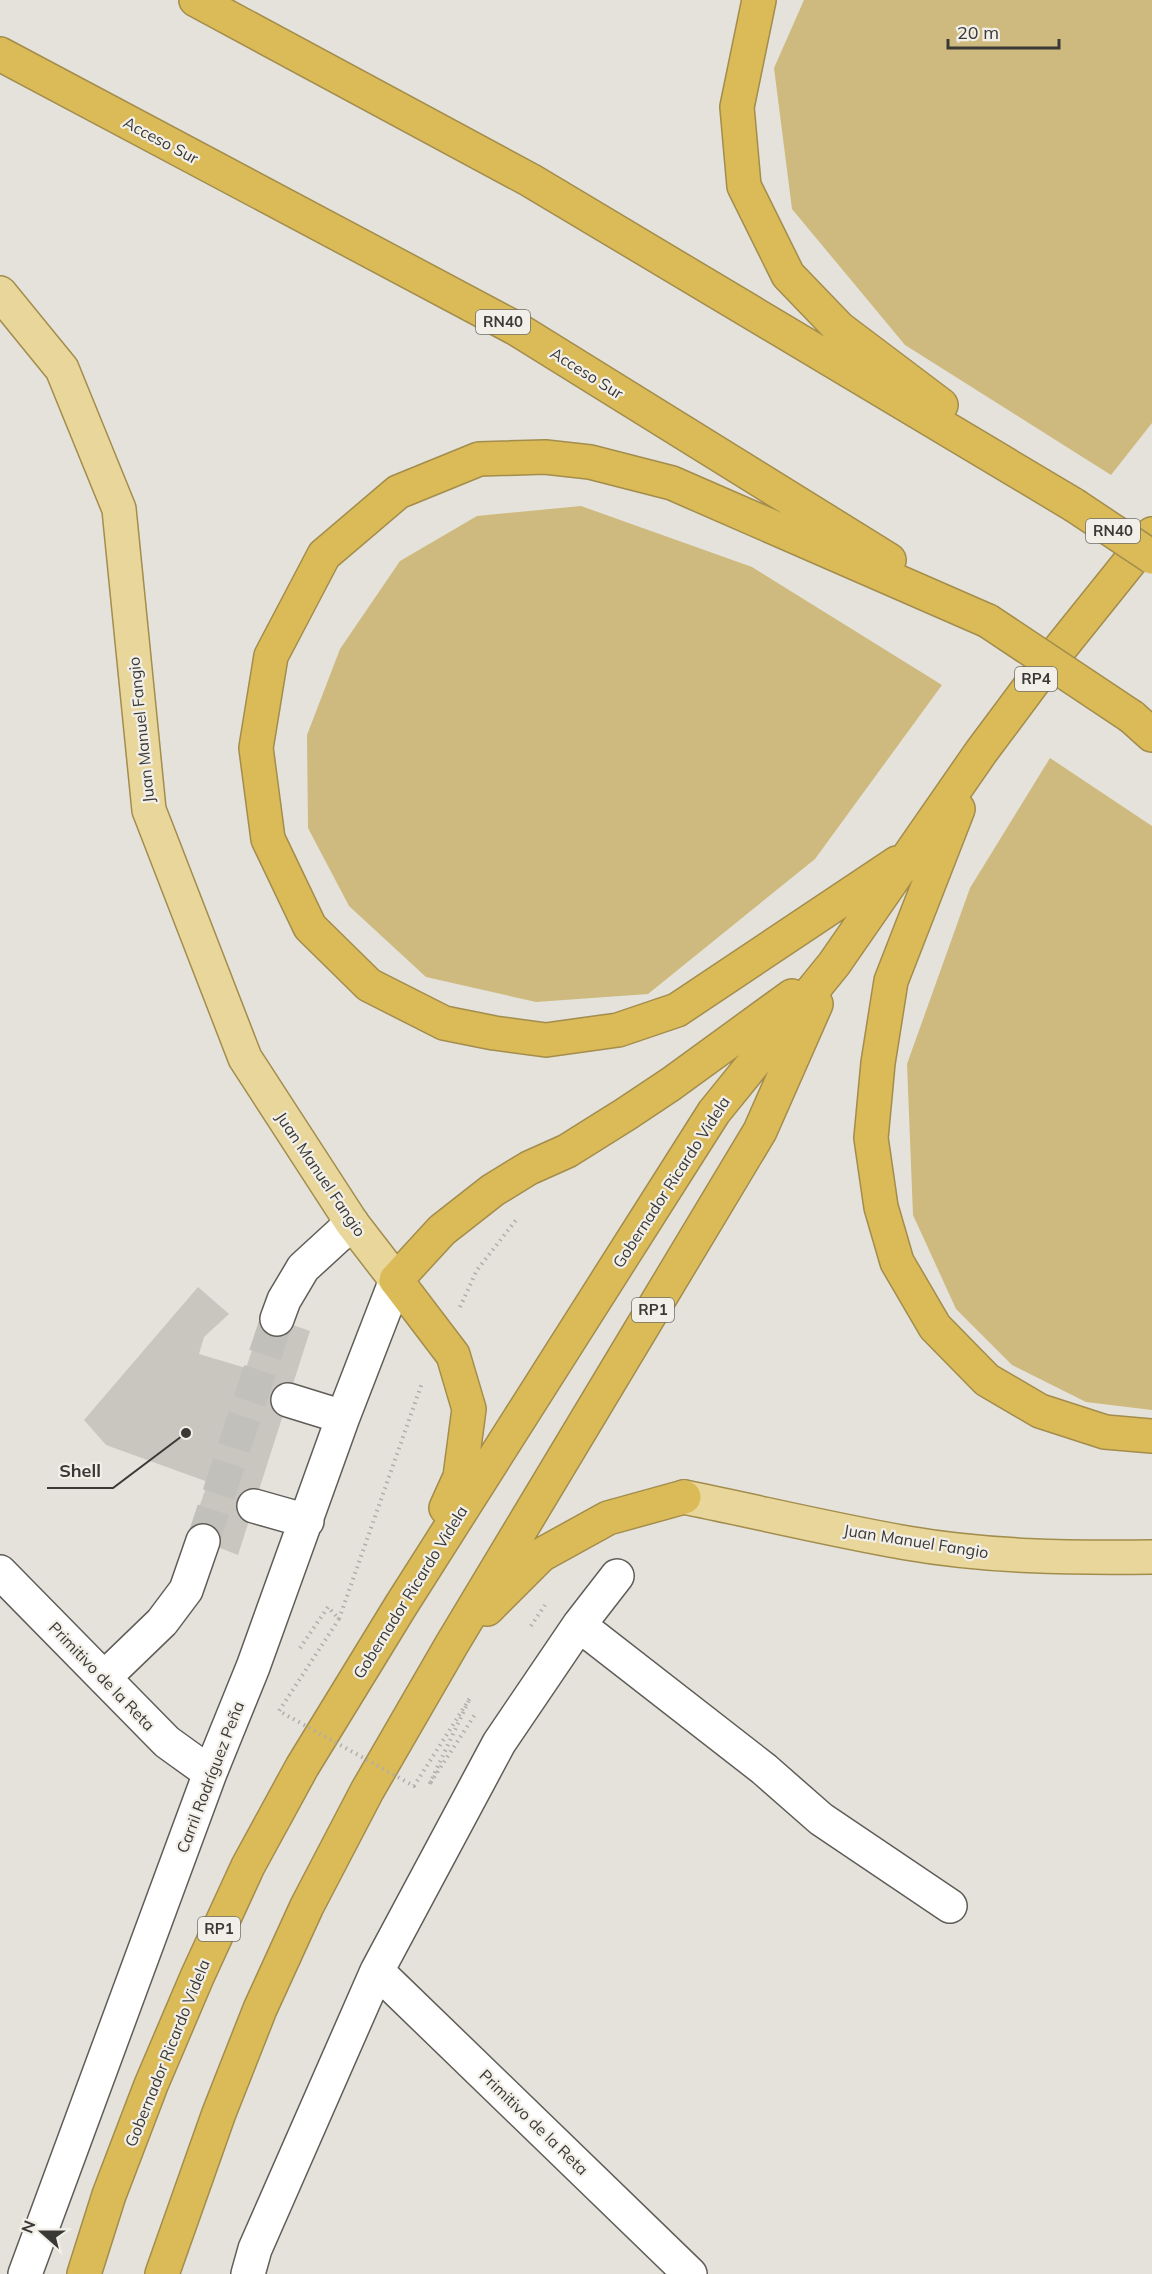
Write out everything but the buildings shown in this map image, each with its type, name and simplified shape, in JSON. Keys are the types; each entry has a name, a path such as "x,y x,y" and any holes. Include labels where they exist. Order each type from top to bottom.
{"highway":[{"name":"RN40","path":"196,0 530,180 1074,505 1152,557"},
{"path":"759,0 737,107 744,186 788,275 839,328 1074,505"},
{"name":"Acceso Sur","path":"0,54 515,328 988,621 1145,728"},
{"path":"911,854 676,1010 618,1030 546,1040 444,1023 369,985 310,927 268,839 256,748 271,656 324,555 398,492 479,459 545,457 590,462 672,483 988,621"},
{"name":"Gobernador Ricardo Videla","path":"84,2274 109,2195 152,2085 197,1977 248,1866 302,1767 399,1607 714,1112 834,964 981,752 1152,534"},
{"path":"981,752 891,981 878,1063 871,1138 881,1207 897,1262 935,1328 987,1380 1040,1412 1105,1432 1152,1436"},
{"path":"399,1607 460,1477 469,1409 453,1355 396,1280 442,1230 493,1190 529,1168 567,1151 644,1102 751,1027 834,964"},
{"name":"Gobernador Ricardo Videla","path":"162,2274 219,2113 260,2009 307,1906 362,1802 452,1644 760,1131 834,964"},
{"path":"452,1644 541,1555 608,1518 684,1497"}],"main road":[{"name":"Juan Manuel Fangio","path":"0,292 62,369 119,509 149,810 244,1059 352,1223 396,1280"},
{"name":"Juan Manuel Fangio","path":"684,1497 908,1543 964,1550 1075,1558 1152,1557"}],"street":[{"path":"277,1319 284,1300 303,1268 352,1223"},
{"name":"Carril Rodríguez Peña","path":"25,2274 210,1773 253,1667 343,1417 396,1280"},
{"path":"288,1400 343,1417"},
{"path":"254,1506 307,1521"},
{"path":"104,1678 162,1622 186,1590 202,1541"},
{"name":"Primitivo de la Reta","path":"0,1572 167,1742 210,1773"},
{"path":"248,2274 255,2249 377,1971 499,1743 579,1625 617,1576"},
{"path":"579,1625 764,1769 821,1819 950,1906"},
{"name":"Primitivo de la Reta","path":"377,1971 690,2274"}],"path":[{"path":"339,1619 279,1711 414,1786 470,1698 429,1785 476,1713"}],"shaded area":[{"path":"804,0 1152,0 1152,423 1111,475 905,345 792,209 774,68"},
{"path":"581,506 752,567 942,685 815,859 648,994 536,1002 426,977 349,906 308,828 307,735 340,649 400,561 477,516"},
{"path":"1050,758 1152,826 1152,1410 1086,1402 1012,1365 956,1309 913,1215 907,1064 970,888"}],"tunnel":[{"path":"203,1541 277,1319"}],"place":[{"name":"Shell","path":"186,1433"}]}
